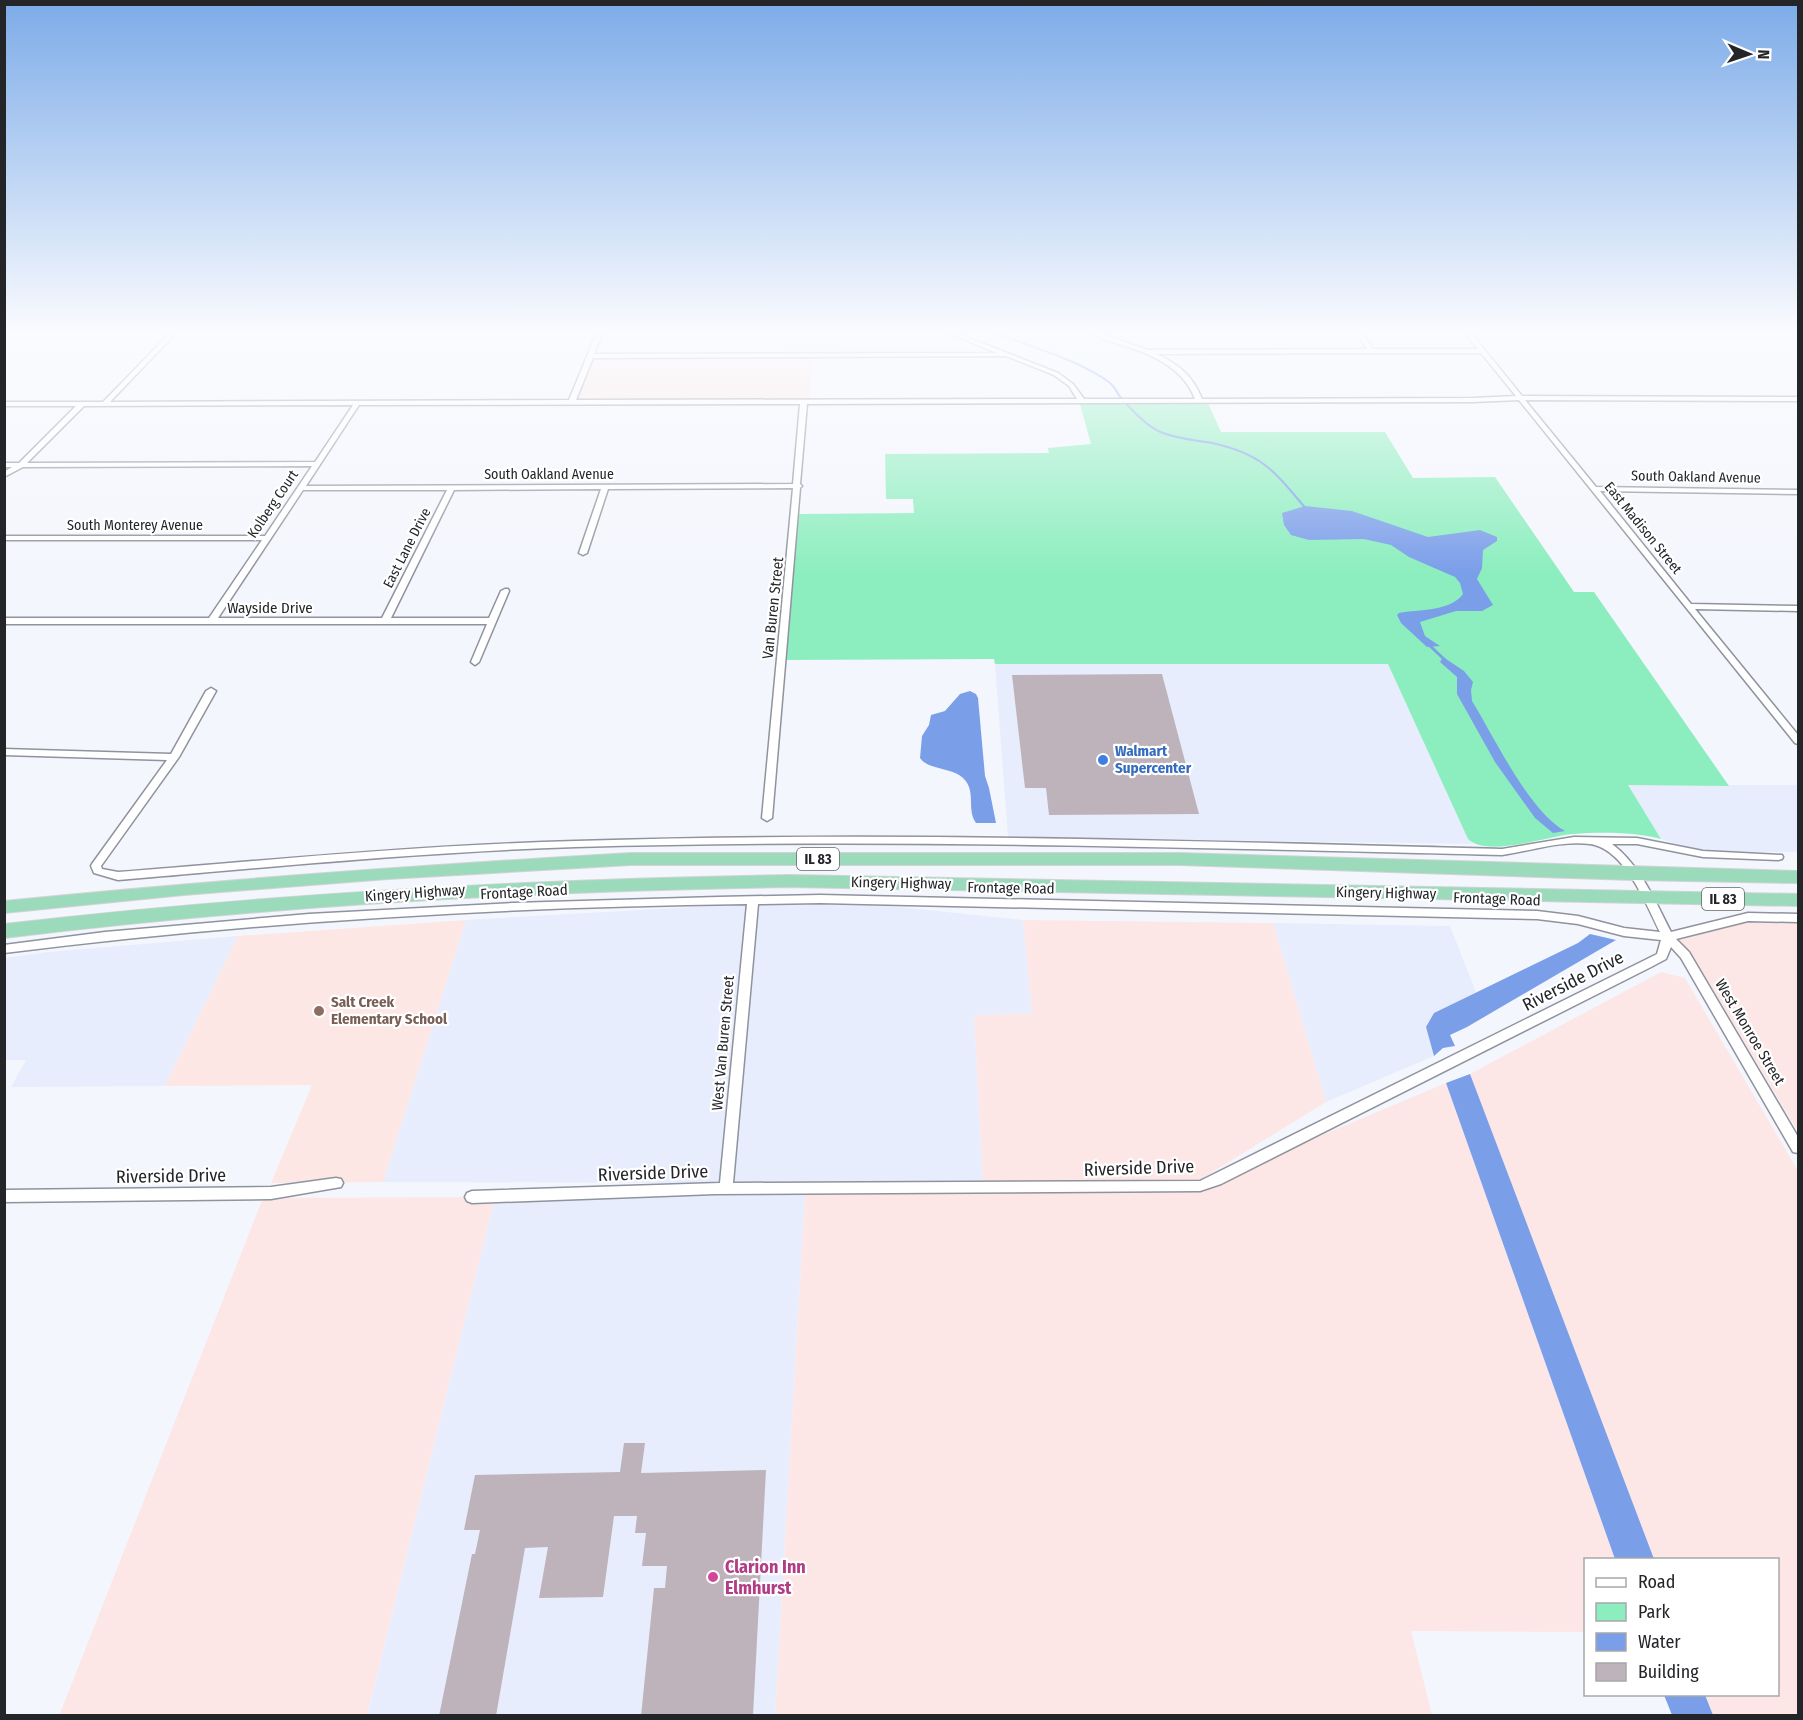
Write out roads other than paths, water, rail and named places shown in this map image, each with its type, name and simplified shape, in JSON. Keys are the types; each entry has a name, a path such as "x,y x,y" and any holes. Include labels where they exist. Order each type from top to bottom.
{"highway":[{"name":"Kingery Highway","path":"4,907 184,889 388,873 631,859 1179,860 1798,877"},
{"name":"Kingery Highway","path":"4,930 243,905 377,895 473,889 702,882 790,881 1798,900"}],"street":[{"path":"4,475 21,465 74,412"},
{"name":"Kolberg Court","path":"212,621 351,412"},
{"name":"Van Buren Street","path":"767,818 803,412"},
{"name":"East Madison Street","path":"1531,412 1798,741"},
{"path":"4,465 315,464"},
{"name":"South Oakland Avenue","path":"300,488 798,486"},
{"name":"East Lane Drive","path":"385,621 452,487"},
{"path":"583,553 605,487"},
{"name":"South Oakland Avenue","path":"1593,489 1798,492"},
{"name":"South Monterey Avenue","path":"4,538 266,538"},
{"path":"475,662 505,591"},
{"path":"1689,606 1798,608"},
{"name":"Wayside Drive","path":"4,621 492,621"},
{"path":"211,691 174,758 96,866 98,871 118,876 349,857 585,844 803,841 1502,852 1578,841 1637,841 1703,854 1779,857"},
{"path":"4,752 174,758"},
{"path":"1594,841 1608,846 1621,856 1647,897 1668,937"},
{"name":"Frontage Road","path":"4,949 110,935 239,923 551,905 753,900 1537,915 1578,920 1624,932 1668,937 1748,918 1798,918"},
{"name":"West Van Buren Street","path":"726,1189 753,900"},
{"name":"West Monroe Street","path":"1668,937 1685,955 1798,1148"},
{"name":"Riverside Drive","path":"472,1197 726,1189 1079,1188 1200,1185 1216,1180 1647,964 1662,956 1668,937"},
{"name":"Riverside Drive","path":"4,1196 271,1193 336,1183"}],"water":[{"path":"1305,506 1352,511 1428,537 1480,530 1497,537 1497,541 1483,550 1482,568 1477,579 1493,605 1482,611 1456,611 1420,622 1425,636 1440,646 1427,647 1401,623 1397,615 1442,607 1457,600 1463,594 1460,583 1455,577 1409,557 1391,545 1364,539 1309,540 1291,535 1284,525 1282,513"},
{"path":"1443,657 1464,671 1473,682 1472,701 1513,772 1538,807 1551,821 1565,831 1553,833 1535,818 1495,762 1457,694 1457,677 1440,662"},
{"path":"970,691 978,698 985,776 996,823 976,823 973,818 970,789 963,778 958,774 928,765 920,758 922,736 929,725 931,715 945,711 960,694"},
{"path":"1590,934 1616,940 1450,1035 1455,1046 1443,1048 1434,1056 1426,1027 1434,1013 1578,943"},
{"path":"1470,1074 1654,1558 1615,1558 1446,1083"},
{"path":"1664,1696 1705,1696 1713,1715 1672,1715"}],"waterway":[{"path":"1135,412 1151,427 1163,433 1229,447 1256,459 1267,466 1307,510"},
{"path":"1428,644 1445,660"}],"place":[{"name":"Walmart Supercenter","path":"1103,760"},
{"name":"Salt Creek Elementary School","path":"319,1011"},
{"name":"Clarion Inn Elmhurst","path":"713,1577"}]}
